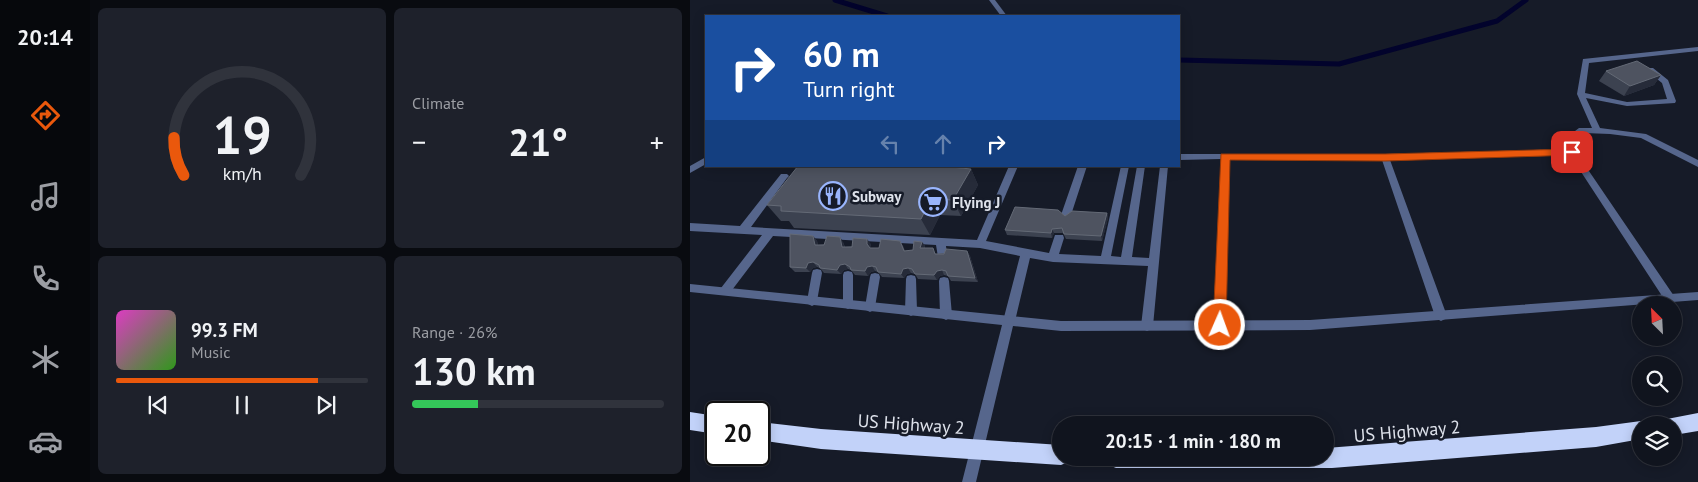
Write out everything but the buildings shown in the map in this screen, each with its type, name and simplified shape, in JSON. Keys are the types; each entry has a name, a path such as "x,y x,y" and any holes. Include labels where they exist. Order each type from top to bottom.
{"highway":[{"path":"690,421 705,423"},
{"path":"1682,425 1698,422"},
{"name":"US Highway 2","path":"1334,458 1586,438 1632,431"},
{"name":"US Highway 2","path":"770,432 821,439 1052,454"}],"street":[{"path":"992,0 1003,15"},
{"path":"1597,130 1581,94 1586,61 1698,49"},
{"path":"1581,94 1627,104 1672,101 1665,82 1630,56"},
{"path":"1668,296 1572,152 1570,138 1582,130 1643,136 1698,164"},
{"path":"1180,157 1385,158 1572,152"},
{"path":"1220,325 1225,156"},
{"path":"1385,158 1441,316"},
{"path":"690,170 705,161"},
{"path":"980,244 1014,167"},
{"path":"1066,215 1083,167"},
{"path":"1105,260 1125,167"},
{"path":"1126,260 1141,167"},
{"path":"1147,326 1164,167"},
{"path":"743,230 784,176"},
{"path":"690,227 770,232 824,240 878,244 910,240 941,241 980,244 1053,258 1153,262"},
{"path":"725,291 770,232"},
{"path":"1053,258 1059,238"},
{"path":"910,240 911,251"},
{"path":"941,241 942,254"},
{"path":"969,482 1026,253"},
{"path":"812,300 817,273"},
{"path":"848,275 848,304"},
{"path":"870,307 875,277"},
{"path":"911,279 911,311"},
{"path":"944,280 946,314"},
{"path":"690,288 1061,326 1310,325 1632,302"},
{"path":"1682,298 1698,296"}],"waterway":[{"path":"835,0 884,15"},
{"path":"1180,60 1339,64 1497,21 1526,0"}],"place":[{"name":"Subway","path":"833,196"},
{"name":"Flying J","path":"933,202"}],"route":[{"path":"1220,325 1225,156 1385,158 1572,152"}]}
